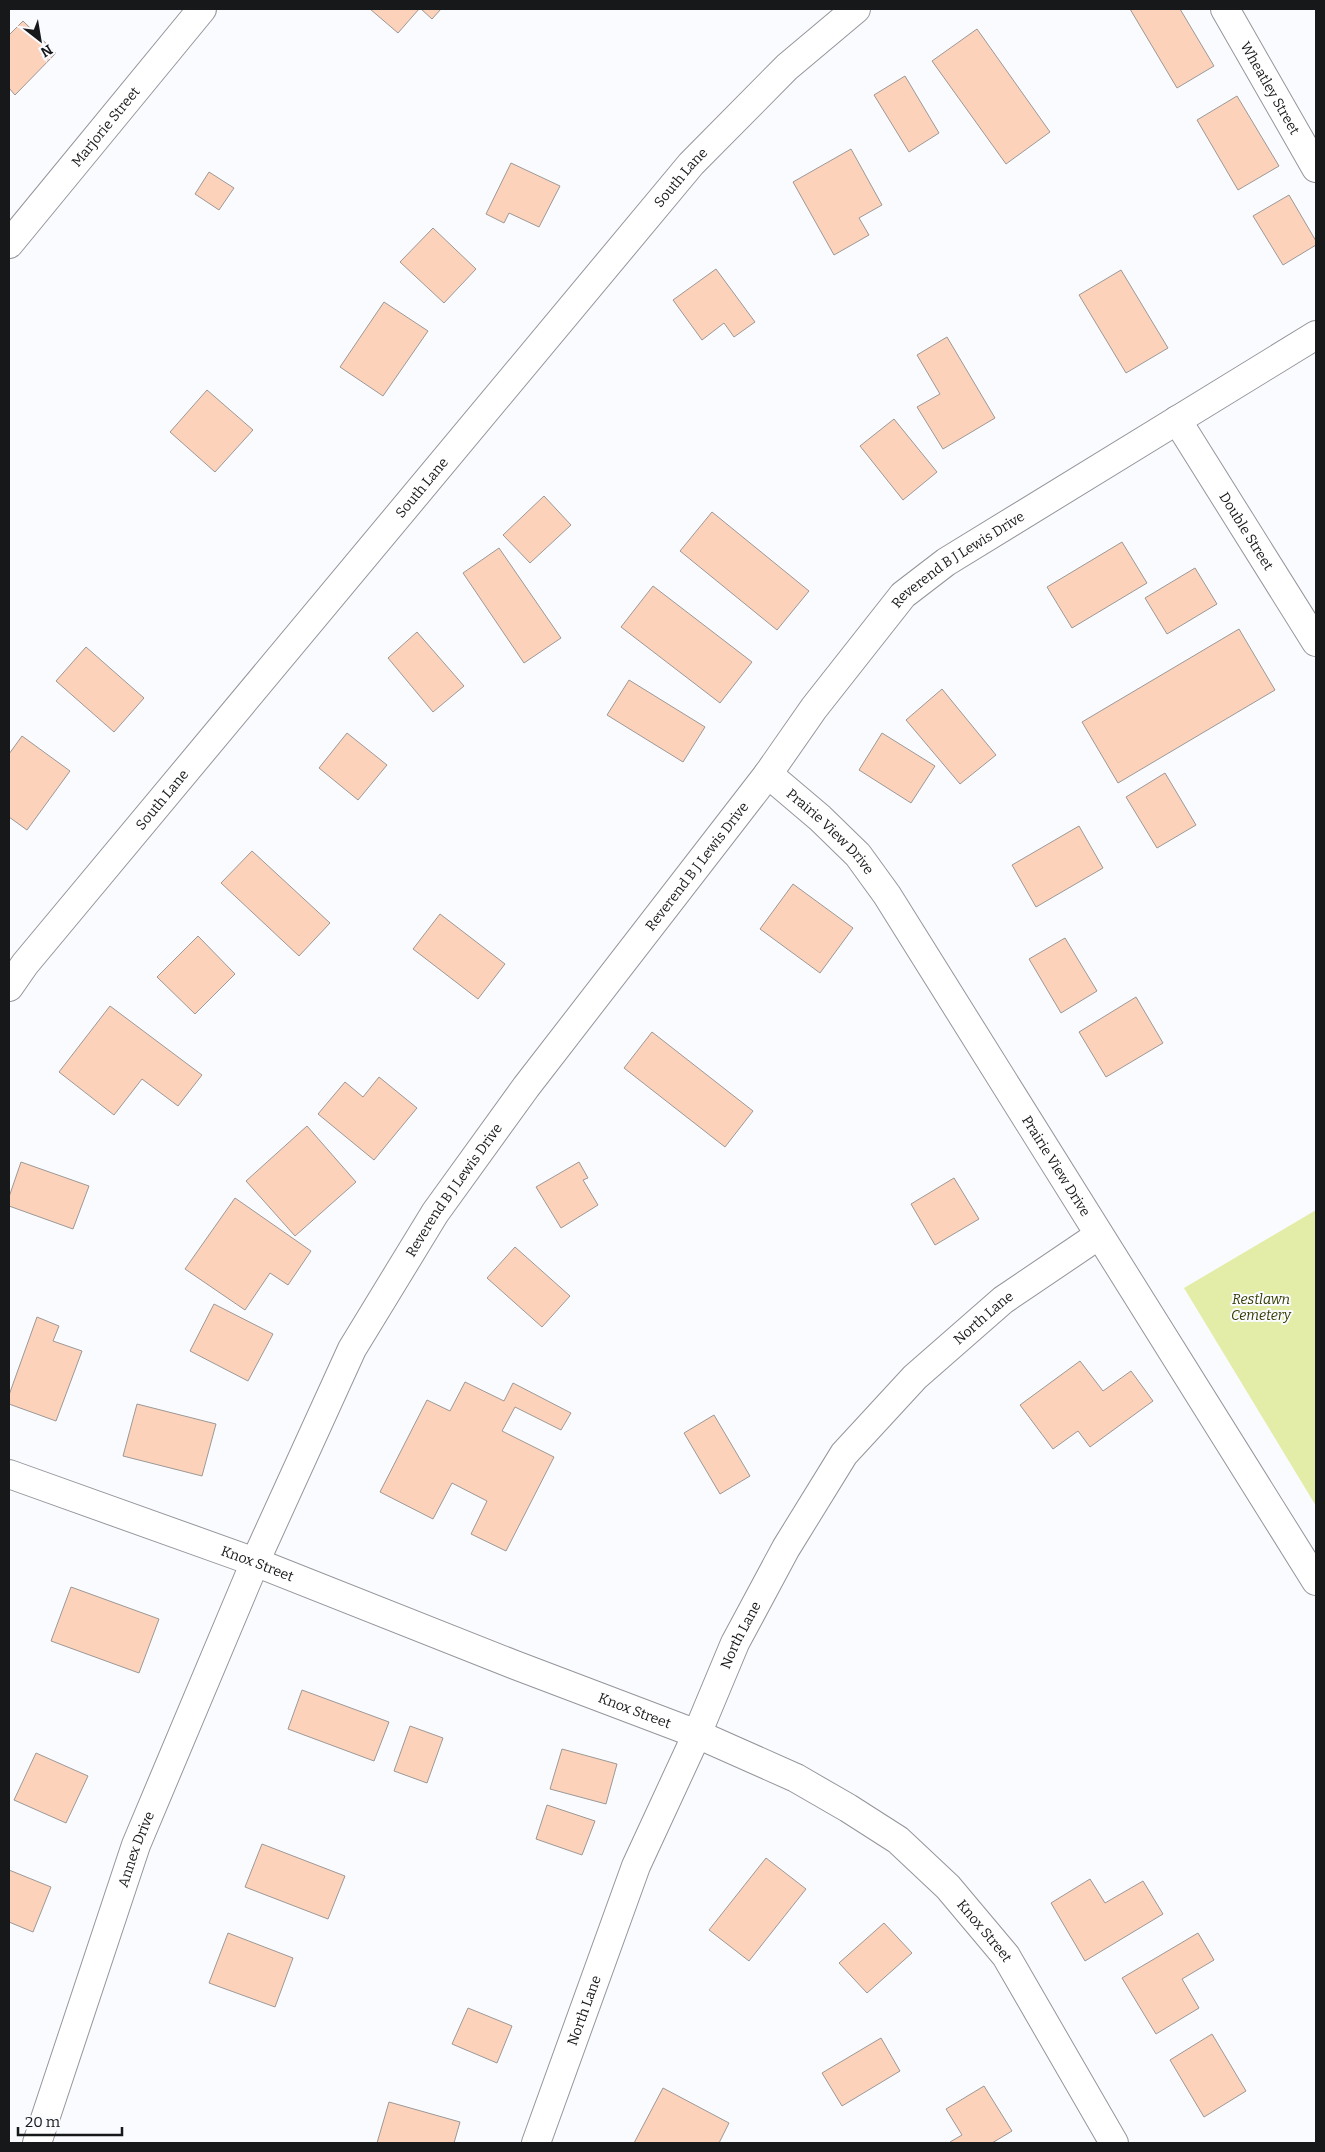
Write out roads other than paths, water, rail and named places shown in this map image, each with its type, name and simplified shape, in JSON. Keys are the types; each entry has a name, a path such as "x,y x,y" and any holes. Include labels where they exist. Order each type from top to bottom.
{"street":[{"name":"Marjorie Street","path":"9,244 202,9"},
{"name":"South Lane","path":"9,987 25,964 690,164 787,67 856,9"},
{"name":"Wheatley Street","path":"1225,9 1316,168"},
{"name":"Reverend B J Lewis Drive","path":"255,1562 352,1349 435,1213 526,1087 768,774 814,708 903,595 946,562 1316,335"},
{"name":"Double Street","path":"1176,420 1316,642"},
{"name":"Prairie View Drive","path":"768,774 820,818 864,863 887,895 1316,1581"},
{"name":"North Lane","path":"536,2143 636,1866 697,1734 735,1643 786,1548 844,1454 915,1377 1003,1300 1099,1236"},
{"name":"Knox Street","path":"9,1474 255,1562 515,1665 697,1734 796,1778 848,1808 898,1840 948,1887 1006,1956 1114,2143"},
{"name":"Annex Drive","path":"37,2143 136,1845 255,1562"}],"park label":[{"name":"Restlawn Cemetery","path":"1261,1308"}]}
